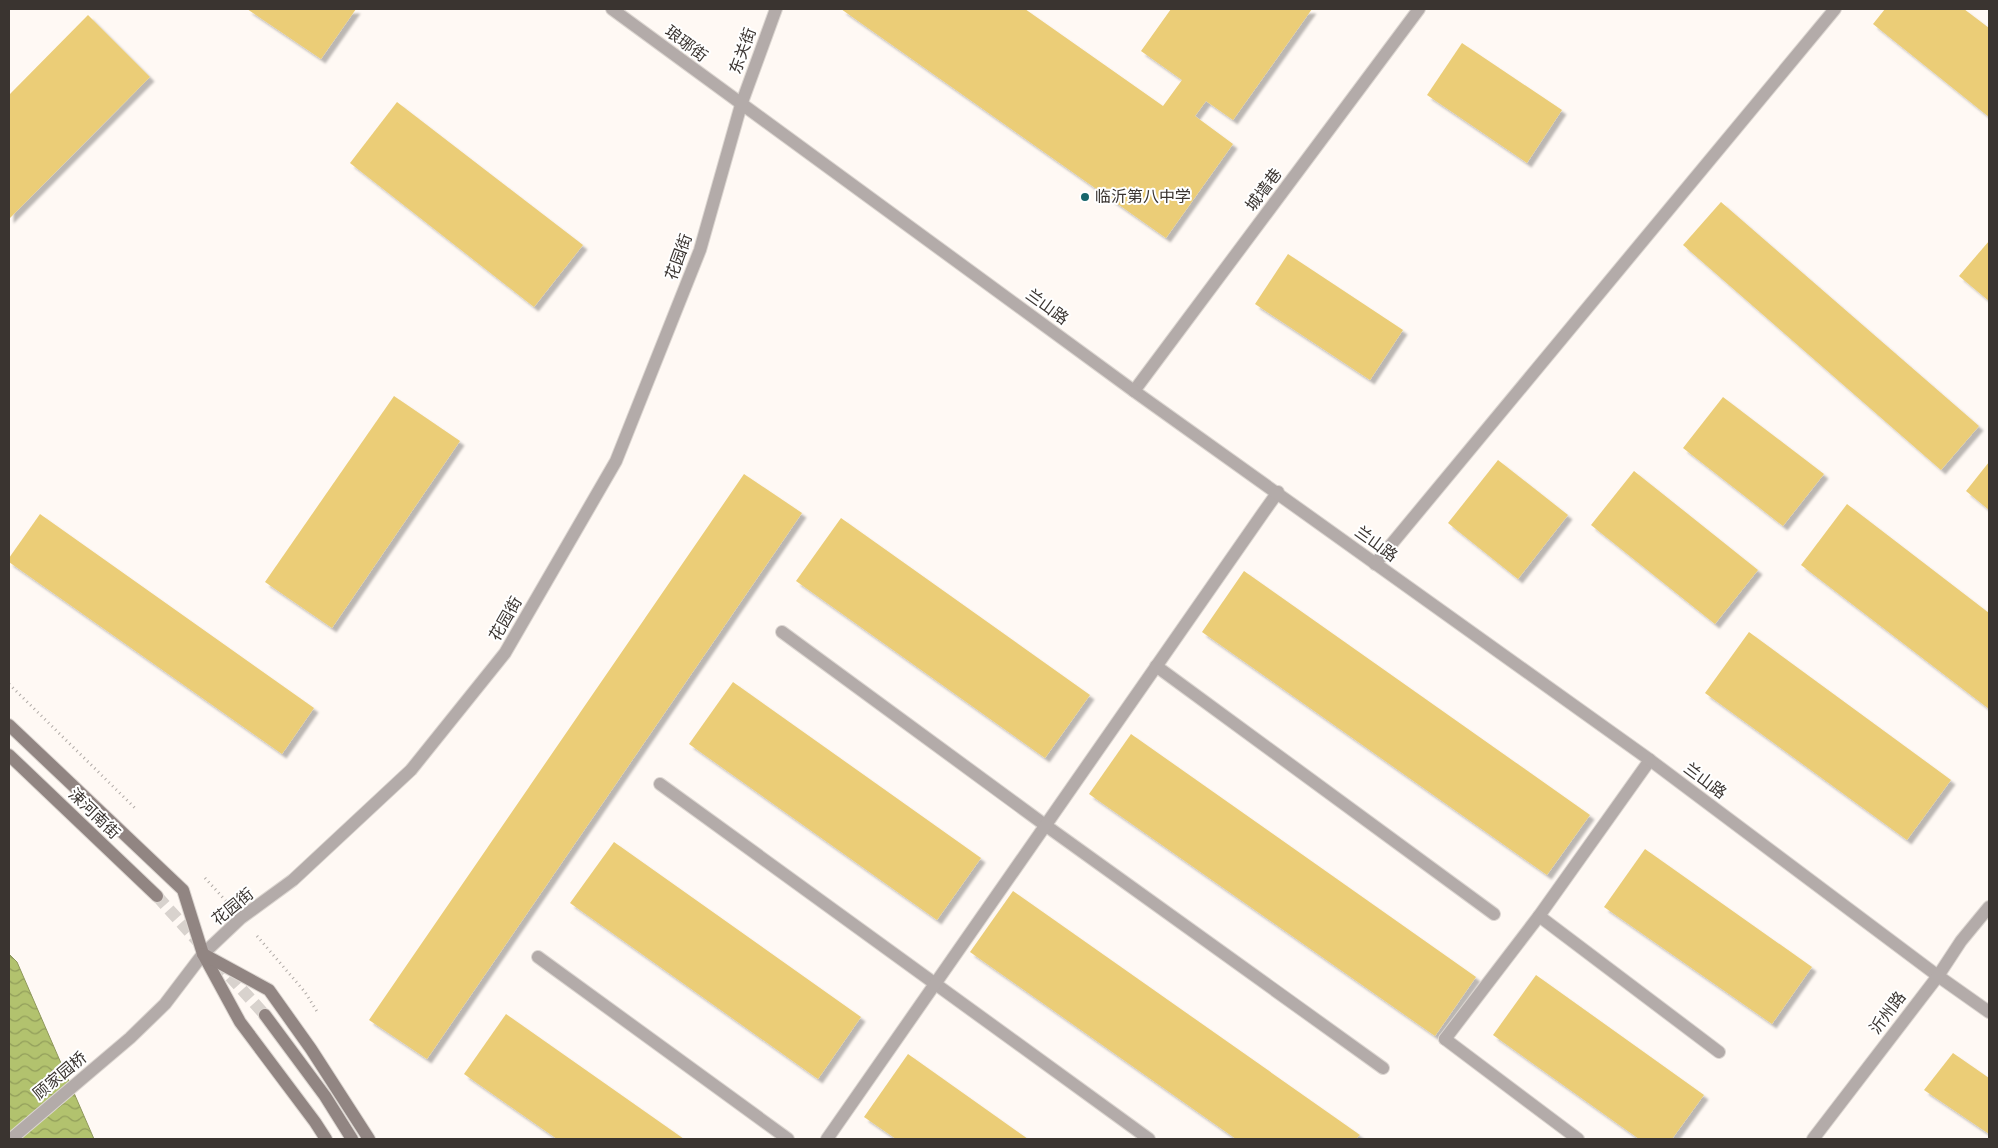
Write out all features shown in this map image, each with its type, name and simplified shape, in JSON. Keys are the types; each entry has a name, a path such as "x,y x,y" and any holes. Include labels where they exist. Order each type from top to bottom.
{"main road":[{"path":"9,725 183,890 202,954 240,1022 326,1139"},
{"name":"涑河南街","path":"9,754 157,896"},
{"path":"202,954 270,990 312,1049 369,1139"},
{"path":"265,1015 326,1096 352,1139"}],"street":[{"name":"琅琊街","path":"612,9 741,105"},
{"name":"东关街","path":"741,105 776,9"},
{"name":"城墙巷","path":"1134,391 1419,9"},
{"path":"1375,564 1835,9"},
{"name":"兰山路","path":"741,105 1134,391 1278,492 1375,564 1650,760 1938,976 1989,1012"},
{"name":"花园街","path":"130,1038 165,1004 202,954 242,918 293,880 411,770 505,653 616,461 700,250 741,105"},
{"path":"827,1139 1278,492"},
{"path":"782,632 1045,825 1382,1068"},
{"path":"1156,666 1494,914"},
{"path":"1578,1139 1446,1039 1539,916 1650,760"},
{"path":"660,784 934,985 1149,1139"},
{"name":"沂州路","path":"1813,1139 1938,976 1961,941 1989,907"},
{"path":"1539,916 1719,1052"},
{"path":"538,958 788,1139"},
{"name":"顾家园桥","path":"11,1139 130,1038"}],"water":[{"path":"9,954 17,962 94,1139 9,1139"}],"building":[{"path":"247,9 356,9 321,59"},
{"path":"841,9 1025,9 1163,106 1182,80 1141,51 1171,9 1312,9 1233,120 1206,101 1195,116 1233,144 1166,238"},
{"path":"1885,9 1964,9 1989,28 1989,117 1873,24"},
{"path":"88,15 150,77 9,219 9,95"},
{"path":"1462,43 1562,110 1527,163 1427,95"},
{"path":"397,102 583,245 534,307 350,163"},
{"path":"1721,202 1979,426 1941,470 1683,245"},
{"path":"1989,241 1989,301 1959,276"},
{"path":"1288,254 1403,330 1370,380 1255,304"},
{"path":"394,396 460,441 332,628 265,582"},
{"path":"1723,397 1824,474 1783,526 1683,448"},
{"path":"1498,460 1568,515 1518,579 1448,523"},
{"path":"1989,462 1989,510 1966,491"},
{"path":"1634,471 1758,570 1715,624 1591,525"},
{"path":"744,474 802,513 427,1059 369,1020"},
{"path":"1847,504 1989,613 1989,709 1801,565"},
{"path":"40,514 314,708 282,754 9,562 9,558"},
{"path":"841,518 1090,695 1045,758 796,581"},
{"path":"1244,571 1590,815 1547,875 1202,632"},
{"path":"1749,632 1951,780 1907,840 1705,693"},
{"path":"733,682 981,858 937,920 689,744"},
{"path":"1131,734 1476,977 1435,1036 1089,794"},
{"path":"614,842 861,1017 818,1079 570,903"},
{"path":"1645,849 1812,967 1772,1024 1604,907"},
{"path":"1013,891 1360,1135 1356,1139 1236,1139 970,952"},
{"path":"1536,975 1704,1095 1672,1139 1639,1139 1493,1035"},
{"path":"506,1014 684,1139 557,1139 464,1074"},
{"path":"1953,1053 1989,1078 1989,1134 1924,1090"},
{"path":"908,1054 1028,1139 896,1139 864,1117"}],"tunnel":[{"path":"157,896 201,945"},
{"path":"218,963 265,1015"}],"place":[{"name":"临沂第八中学","path":"1085,197"}]}
